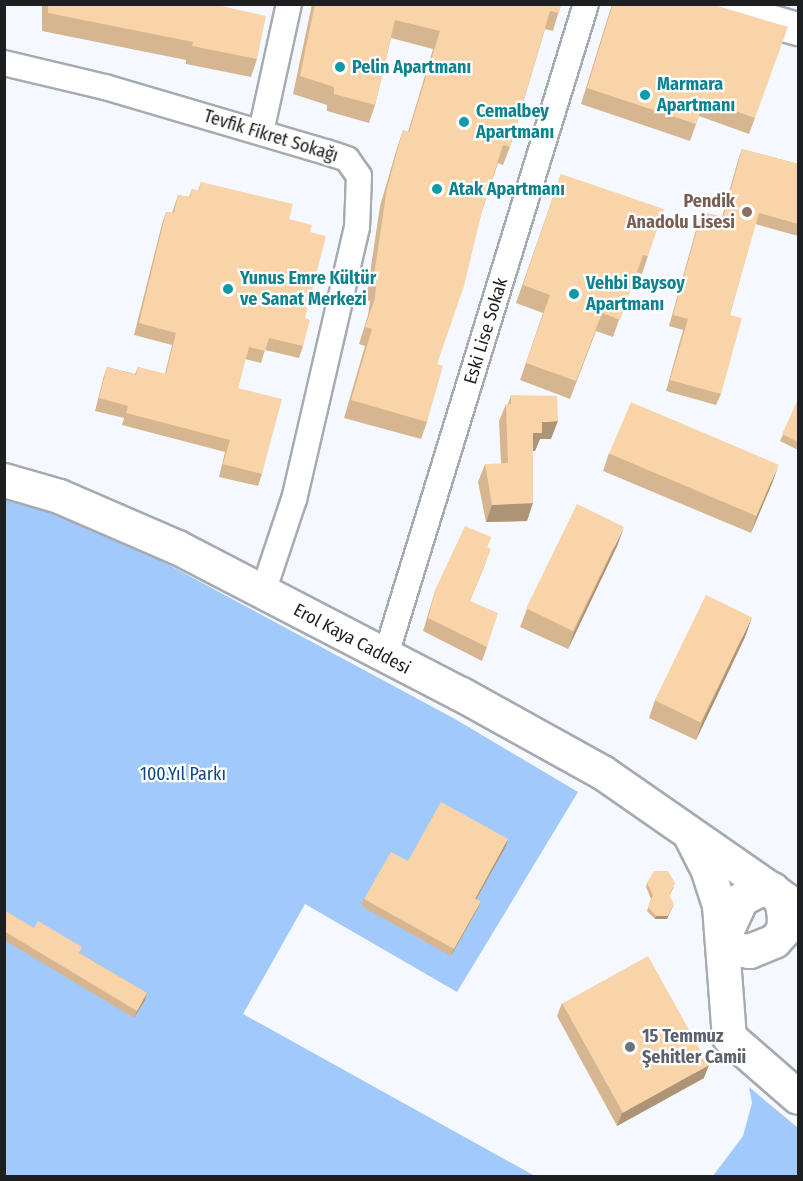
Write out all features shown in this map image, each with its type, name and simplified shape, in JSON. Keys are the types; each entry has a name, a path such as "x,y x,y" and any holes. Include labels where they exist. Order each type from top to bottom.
{"main road":[{"name":"Erol Kaya Caddesi","path":"4,480 89,507 214,565 385,658 461,694 602,772 685,826 798,908"},
{"path":"685,826 713,885 722,940 723,989 729,1037 798,1097"},
{"path":"772,889 782,903 783,918 783,931 774,941 748,951 734,949 722,940 730,915 741,899 758,890 772,889"}],"street":[{"path":"261,132 289,4"},
{"name":"Eski Lise Sokak","path":"385,658 586,4"},
{"path":"710,4 798,29"},
{"name":"Tevfik Fikret Sokağı","path":"4,63 261,132 347,159 359,176 361,196 294,499 263,592"}],"green space":[{"name":"100.Yıl Parkı","path":"4,497 71,518 130,544 455,719 578,792 457,992 305,904 243,1014 535,1176 5,1176"},
{"path":"749,1087 798,1128 798,1176 713,1176 743,1136 752,1103"}],"building":[{"path":"48,4 213,4 266,16 257,59 192,46 193,42 48,13"},
{"path":"315,4 561,4 559,13 550,11 510,147 503,145 482,211 464,286 437,364 443,366 427,422 351,400 372,329 365,327 375,298 376,284 373,282 387,188 403,130 409,132 440,31 395,20 375,105 334,94 334,87 300,76"},
{"path":"613,4 711,4 788,27 755,118 704,100 696,124 587,88"},
{"path":"742,149 798,164 798,224 759,213 730,315 742,318 721,394 670,380 688,319 673,315 702,212 723,218"},
{"path":"561,174 664,209 648,256 643,255 620,320 602,313 576,381 526,363 550,295 523,285"},
{"name":"Yunus Emre Kültür ve Sanat Merkezi","path":"201,182 293,204 289,219 312,225 310,232 326,236 305,318 310,320 303,346 269,338 265,351 249,347 238,388 282,399 262,474 223,464 230,440 126,413 128,406 99,398 107,367 136,375 138,367 166,374 176,333 139,323 166,212 174,213 178,195 190,197 192,189 199,191"},
{"path":"511,395 557,396 558,421 542,422 542,433 533,433 533,503 492,505 485,464 508,463 506,404 511,404"},
{"path":"798,400 798,442 782,434"},
{"path":"631,402 778,465 756,516 609,454"},
{"path":"577,504 624,527 573,631 526,608"},
{"path":"465,526 491,537 487,547 491,549 470,601 498,613 487,647 428,618 436,588"},
{"path":"706,595 752,617 701,723 655,700"},
{"path":"441,802 508,839 475,899 481,901 454,949 364,899 391,852 408,861"},
{"path":"654,871 668,871 675,883 669,895 674,904 668,916 656,916 648,907 653,895 647,883"},
{"path":"4,910 34,928 38,921 82,947 79,953 147,993 137,1011 4,931"},
{"name":"15 Temmuz Şehitler Camii","path":"648,956 709,1065 623,1113 562,1004"}],"place":[{"name":"Pelin Apartmanı","path":"340,67"},
{"name":"Marmara Apartmanı","path":"645,95"},
{"name":"Cemalbey Apartmanı","path":"464,122"},
{"name":"Atak Apartmanı","path":"437,189"},
{"name":"Pendik Anadolu Lisesi","path":"747,212"},
{"name":"Yunus Emre Kültür ve Sanat Merkezi","path":"228,289"},
{"name":"Vehbi Baysoy Apartmanı","path":"574,294"},
{"name":"15 Temmuz Şehitler Camii","path":"630,1047"}]}
